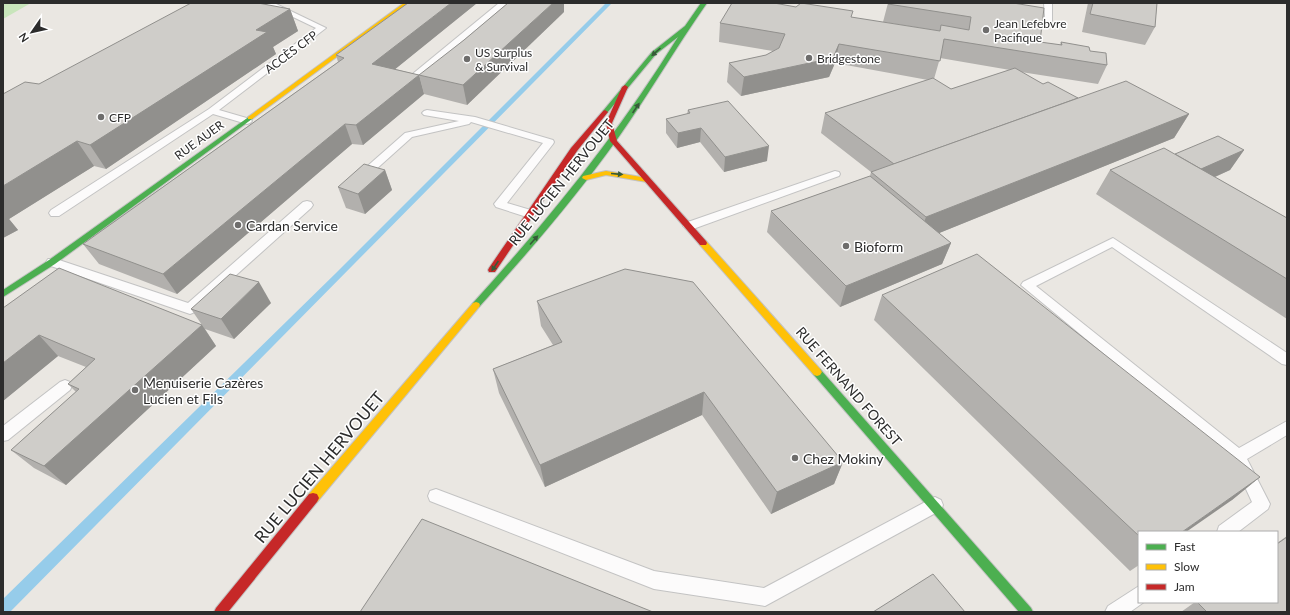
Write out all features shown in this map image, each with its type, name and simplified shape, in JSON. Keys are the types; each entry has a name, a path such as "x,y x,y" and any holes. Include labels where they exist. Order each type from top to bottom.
{"main road":[{"name":"RUE AUER","path":"5,289 52,262 407,3"},
{"name":"RUE FERNAND FOREST","path":"704,3 687,27 654,53 625,87 609,123 614,141 935,505 1027,612"},
{"name":"RUE LUCIEN HERVOUET","path":"220,612 443,342 551,222 614,141 666,64 687,27"},
{"name":"RUE LUCIEN HERVOUET","path":"443,342 574,150 625,87"},
{"path":"586,178 606,173 647,180"}],"lane":[{"name":"ACCÈS CFP","path":"55,213 212,111 322,28 268,3"},
{"path":"407,83 504,3"},
{"path":"1018,15 1048,20 1048,3"},
{"path":"212,111 247,121"},
{"path":"427,113 475,120 549,142 500,204 530,214"},
{"path":"353,184 409,135 475,120"},
{"path":"689,226 835,174"},
{"path":"52,262 190,310 307,205"},
{"path":"1226,531 1262,504 1238,456 1027,285 1113,242 1287,360"},
{"path":"3,435 65,386"},
{"path":"1238,456 1287,427"},
{"path":"436,496 654,580 765,597 935,505"},
{"path":"1114,612 1138,596"}],"green space":[{"path":"3,3 31,3 3,19"}],"building":[{"path":"191,3 258,3 290,9 256,30 267,32 90,145 77,141 3,186 3,94 25,82 39,84"},
{"path":"408,3 451,3 372,64 419,75 356,125 345,124 163,274 83,244 344,58 336,55"},
{"path":"508,3 553,3 463,85 419,75 464,40"},
{"path":"732,3 774,3 796,7 801,3 853,11 851,17 940,31 941,25 969,30 971,17 888,3 1013,3 1044,8 1040,42 1062,45 1061,42 1089,47 1090,51 1106,53 1107,65 944,39 940,61 839,44 833,58 744,77 729,63 766,55 779,48 785,34 720,23"},
{"path":"1093,3 1157,3 1155,27 1090,14"},
{"path":"1015,68 1043,84 1048,82 1078,98 894,164 825,113 933,78 951,89"},
{"path":"1126,81 1189,114 926,217 871,172"},
{"path":"728,101 769,146 725,157 701,128 678,133 666,119 690,113 688,110"},
{"path":"1218,136 1244,150 1201,169 1175,154"},
{"path":"1164,148 1287,218 1287,279 1110,170"},
{"path":"364,164 385,170 358,194 338,187"},
{"path":"870,176 951,243 846,286 771,211"},
{"path":"977,254 1260,477 1183,531 1138,531 1138,535 882,295"},
{"path":"59,268 202,325 44,466 11,450 79,389 68,384 95,359 39,335 3,363 3,308"},
{"path":"625,269 693,282 843,462 777,492 704,392 540,465 493,369 562,342 537,301"},
{"path":"230,274 259,282 221,319 191,309"},
{"path":"422,519 653,612 360,612"},
{"path":"1287,537 1287,612 1207,612 1198,603 1278,603 1278,543"},
{"path":"933,574 965,612 873,612"}],"waterway":[{"path":"3,609 339,275 609,3"}],"traffic: fast":[{"path":"605,112 654,53 687,27 704,3"},
{"path":"476,305 535,239 615,138 640,102 687,27"},
{"path":"3,294 52,262 250,118"},
{"path":"817,372 1027,612"}],"traffic: slow":[{"path":"250,118 407,3"},
{"path":"586,178 606,173 647,180"},
{"path":"703,243 817,372"},
{"path":"313,498 476,305"}],"traffic: jam":[{"path":"625,87 609,123 614,141 703,243"},
{"path":"492,270 574,150 605,112"},
{"path":"220,612 313,498"}],"place":[{"name":"Jean Lefebvre Pacifique","path":"986,30"},
{"name":"Bridgestone","path":"809,58"},
{"name":"US Surplus & Survival","path":"467,59"},
{"name":"CFP","path":"101,117"},
{"name":"Cardan Service","path":"238,225"},
{"name":"Bioform","path":"846,246"},
{"name":"Menuiserie Cazères Lucien et Fils","path":"135,390"},
{"name":"Chez Mokiny","path":"795,458"}]}
